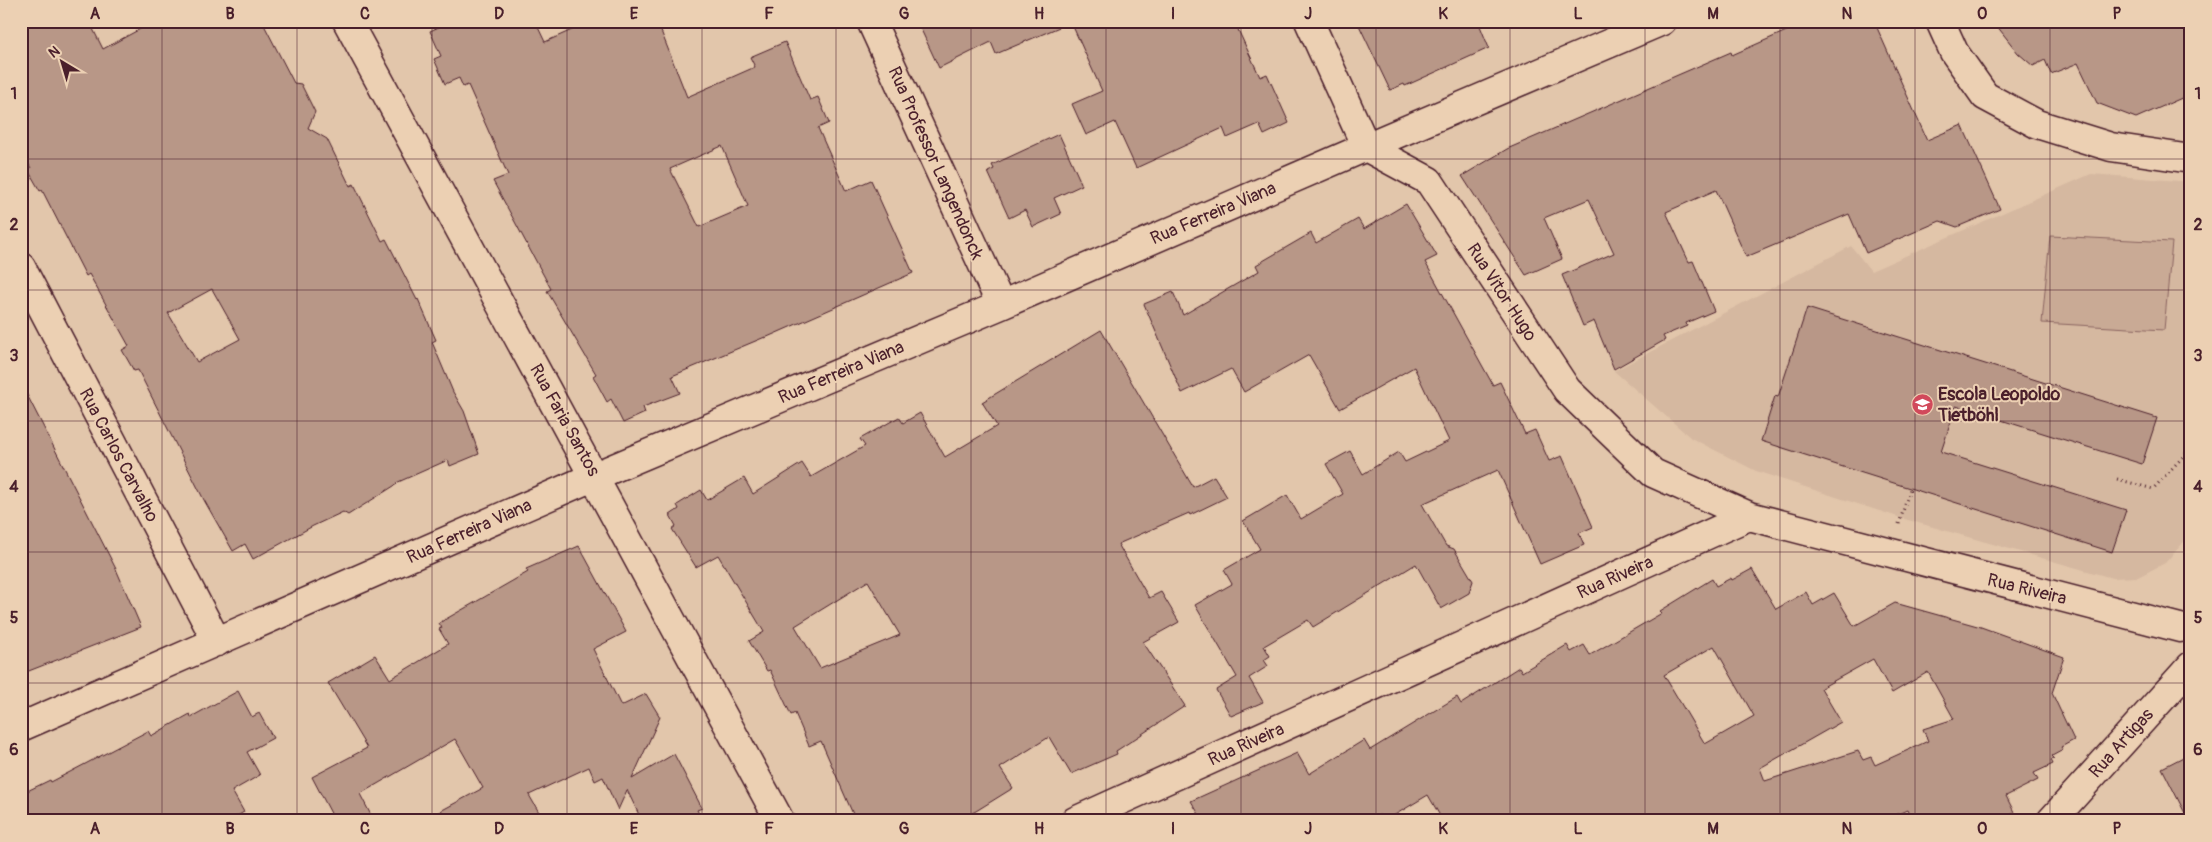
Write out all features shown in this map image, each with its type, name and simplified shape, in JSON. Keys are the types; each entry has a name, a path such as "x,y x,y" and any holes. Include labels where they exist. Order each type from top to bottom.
{"street":[{"name":"Rua Faria Santos","path":"347,21 595,476 780,821"},
{"name":"Rua Professor Langendonck","path":"871,21 1000,305"},
{"path":"1309,21 1366,147"},
{"name":"Rua Ferreira Viana","path":"21,728 595,476 1000,305 1662,21"},
{"path":"1940,21 1954,52 1985,96 2037,124 2111,147 2191,159"},
{"name":"Rua Vitor Hugo","path":"1366,147 1429,181 1567,390 1653,473 1749,516"},
{"name":"Rua Carlos Carvalho","path":"21,268 217,642"},
{"name":"Rua Riveira","path":"1075,821 1749,516 2187,630"},
{"name":"Rua Artigas","path":"2051,821 2191,666"}],"path":[{"path":"2117,478 2153,489 2191,448"}],"shaded area":[{"name":"Escola Leopoldo Tietböhl","path":"2091,174 2191,182 2191,534 2165,563 2138,577 2112,578 1901,518 1756,471 1691,438 1614,371 1851,246 1871,271"},
{"path":"2050,236 2172,242 2164,330 2042,323"}],"building":[{"path":"21,21 89,21 103,49 155,21 262,21 294,83 301,84 315,112 308,128 327,139 350,186 354,184 382,241 386,239 418,299 436,340 432,342 453,392 464,411 479,454 450,466 448,460 396,483 348,515 343,512 253,559 245,544 233,551 204,500 138,370 134,371 122,350 129,346 89,274 86,276 42,190 40,191 28,170 31,168 21,151","holes":["212,289 240,339 197,362 168,313"]},
{"path":"452,21 535,21 545,42 592,21 657,21 687,97 755,67 750,57 785,42 810,100 818,97 829,123 818,128 846,191 871,180 913,273 765,338 672,376 680,393 643,407 645,413 623,423 611,399 607,402 593,376 596,374 547,291 551,289 493,181 508,175 468,85 463,87 459,78 445,84 434,59 441,56 430,31","holes":["722,146 748,206 699,227 670,169"]},
{"path":"917,21 1234,21 1260,77 1267,74 1289,123 1264,135 1259,124 1227,138 1223,128 1136,168 1115,122 1086,135 1072,104 1102,91 1071,22 996,54 991,42 939,68"},
{"path":"1357,21 1478,21 1489,48 1405,86 1404,84 1390,90"},
{"path":"1809,21 1874,21 1927,140 1962,125 2000,209 1957,227 1940,221 1866,253 1849,214 1746,257 1716,190 1666,212 1689,262 1693,261 1714,311 1686,323 1687,326 1663,336 1665,340 1614,369 1594,321 1583,326 1562,275 1614,253 1589,199 1544,218 1562,259 1526,275 1462,176 1507,149 1731,52 1732,55"},
{"path":"1993,21 2191,21 2191,94 2136,118 2097,103 2078,63 2051,74 2045,60 2033,66 2018,53"},
{"path":"1059,134 1082,185 1054,198 1061,214 1033,227 1025,210 1009,218 988,172 994,169 992,165"},
{"path":"1406,204 1437,256 1425,262 1493,385 1500,382 1525,434 1535,430 1549,461 1562,456 1593,527 1579,533 1584,545 1540,564 1498,470 1422,504 1446,546 1454,549 1473,581 1469,593 1441,609 1416,564 1313,627 1308,620 1264,646 1270,656 1264,660 1268,666 1249,678 1263,702 1231,716 1216,690 1237,677 1195,605 1232,584 1224,570 1260,549 1243,521 1287,495 1301,519 1343,494 1326,464 1350,451 1363,474 1399,452 1405,462 1449,441 1414,367 1340,409 1309,355 1244,392 1231,369 1182,393 1144,304 1173,292 1183,315 1259,271 1256,265 1311,233 1316,243 1358,219 1364,229"},
{"path":"1807,308 2157,418 2142,464 1956,406 1941,452 2126,510 2112,552 1761,441 1775,396 1778,397"},
{"path":"1101,330 1193,487 1214,476 1227,497 1190,515 1189,513 1118,544 1149,598 1161,592 1179,622 1143,642 1185,706 1116,751 1117,754 1071,774 1049,737 1000,768 1013,788 956,821 856,821 821,741 809,746 795,713 791,715 770,670 767,671 749,641 764,632 718,555 696,567 672,529 676,526 670,515 679,509 677,505 701,490 707,500 744,478 753,494 802,463 811,477 865,446 860,439 899,417 903,423 920,413 945,457 997,426 982,402","holes":["868,581 900,635 820,668 795,626"]},
{"path":"21,383 116,569 141,627 21,674"},
{"path":"579,546 626,632 593,649 621,706 646,694 660,717 632,779 674,754 702,808 697,810 703,821 642,821 627,790 618,810 603,777 595,781 589,767 529,795 544,821 422,821 483,788 455,739 360,794 374,821 335,821 312,777 367,748 328,683 375,655 390,679 448,644 439,629 442,628 439,623 528,572 526,569"},
{"path":"1752,569 1776,609 1806,592 1813,605 1834,593 1854,626 1895,603 1981,627 2064,657 2052,693 2074,740 2061,747 2063,750 2052,756 2054,758 2051,760 2053,764 2034,773 2038,780 2006,796 2014,812 1997,821 1912,821 1907,810 1882,821 1443,821 1428,795 1388,819 1379,815 1370,821 1203,821 1191,801 1297,753 1309,774 1364,740 1370,750 1457,697 1461,704 1519,667 1522,672 1567,645 1571,652 1584,645 1590,655 1662,613 1660,611 1712,579 1716,586 1731,578 1732,580","holes":["1714,646 1754,716 1705,744 1664,675","1873,659 1892,693 1928,672 1954,719 1923,729 1928,741 1875,765 1871,757 1863,760 1858,751 1765,781 1760,768 1841,722 1821,688"]},
{"path":"238,691 252,717 259,713 273,738 247,752 260,775 232,791 244,812 228,821 21,821 21,794 50,780 51,782 148,731 151,736 190,714 191,717"},
{"path":"2191,753 2191,821 2189,821 2162,768"}],"place":[{"name":"Escola Leopoldo Tietböhl","path":"1922,404"}]}
